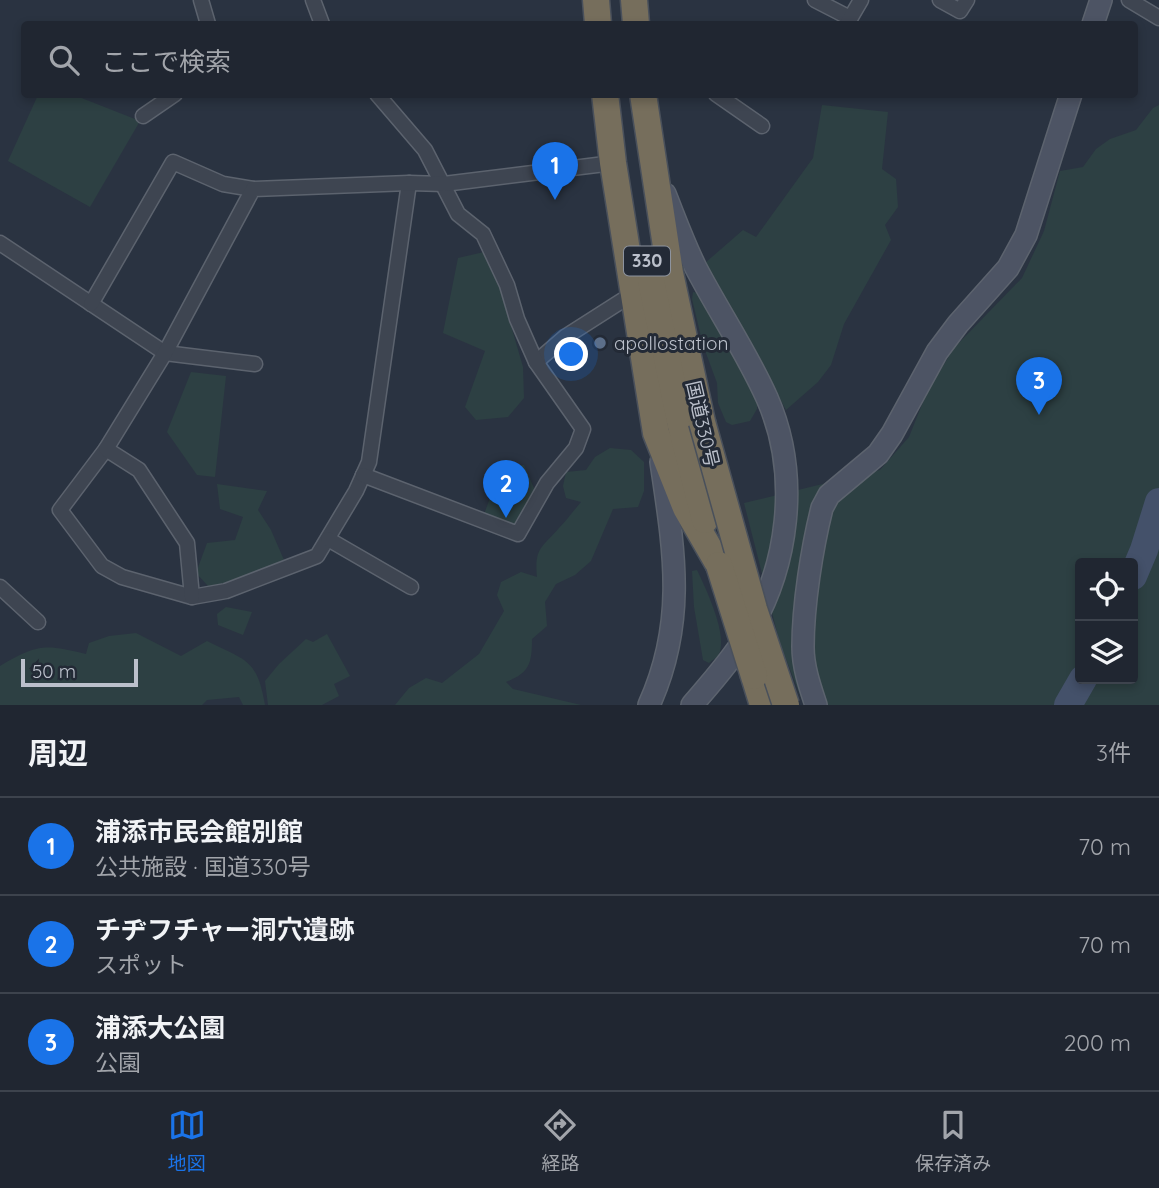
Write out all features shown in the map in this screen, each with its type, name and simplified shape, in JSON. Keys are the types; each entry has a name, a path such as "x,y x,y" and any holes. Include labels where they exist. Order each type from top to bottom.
{"highway":[{"path":"596,0 598,21"},
{"path":"613,0 615,21"},
{"path":"634,0 636,21"},
{"path":"606,98 613,163 680,427"},
{"name":"国道330号","path":"624,98 650,279 680,427 754,609 786,705"},
{"name":"国道330号","path":"644,98 670,274 680,427"},
{"name":"330","path":"680,427 689,515 719,565 763,705"}],"main road":[{"path":"1094,21 1101,0"},
{"path":"816,705 807,675 803,648 822,508 829,495 878,454 892,434 937,352 1008,268 1026,235 1070,98"},
{"path":"654,176 664,191 690,255 769,401 785,462 786,511 780,556 768,596 745,639 692,705"},
{"path":"649,705 665,665 674,616 675,571 669,515 680,427"}],"street":[{"path":"201,0 207,21"},
{"path":"313,0 321,21"},
{"path":"815,0 848,21 861,0"},
{"path":"940,0 960,11 967,0"},
{"path":"1129,0 1159,18"},
{"path":"143,116 169,98"},
{"path":"363,475 518,534 547,483 576,448 583,429 536,362 517,319 507,285 482,234 458,214 425,150 380,98"},
{"path":"722,98 762,126"},
{"path":"91,304 173,162 223,184 253,189 444,184 613,163"},
{"path":"253,189 164,353 106,449 60,510 102,566 122,577 192,597 226,591 317,556 356,492 369,462 409,183"},
{"path":"0,243 164,353 255,364"},
{"path":"536,362 565,337 623,300"},
{"path":"106,449 139,470 187,543 192,597"},
{"path":"328,539 411,586"},
{"path":"0,587 37,622"}],"shaded area":[{"path":"37,98 82,98 140,121 90,207 8,161"},
{"path":"822,105 888,112 882,169 896,179 898,207 885,225 891,240 844,324 831,365 818,382 786,410 705,263 743,230 756,237 813,158"},
{"path":"1159,105 1159,705 804,705 780,644 744,503 880,470 909,437 927,392 954,348 1022,278 1044,231 1060,171 1083,167 1096,149 1110,139 1136,130 1153,108"},
{"path":"484,252 494,267 523,367 524,398 508,417 476,420 465,407 485,351 443,333 458,258"},
{"path":"693,292 699,293 716,317 730,350 743,367 757,400 757,409 750,421 732,425 726,422 718,403 717,383 703,345 692,299"},
{"path":"191,372 226,376 215,477 197,475 167,432"},
{"path":"610,448 631,450 644,462 644,491 638,507 613,509 591,561 575,575 556,584 545,602 547,626 532,639 528,666 520,675 506,682 513,689 581,705 395,705 409,688 426,678 442,683 479,654 504,611 497,595 501,582 521,572 537,577 538,553 581,502 566,498 563,486 566,472 586,470 595,457"},
{"path":"524,465 536,493 516,529 483,517 502,466"},
{"path":"217,484 267,491 258,510 271,530 284,560 250,576 209,587 196,573 207,543 235,540 243,517 220,509"},
{"path":"697,570 715,613 721,637 718,656 709,663 703,660 694,607 692,571"},
{"path":"226,607 252,612 243,635 218,625 217,614"},
{"path":"136,633 181,656 207,641 241,658 254,670 265,705 243,705 239,697 207,700 202,705 0,705 0,666 24,653 50,648 86,654 89,643 109,636"},
{"path":"327,634 350,676 334,684 339,696 322,705 268,705 265,681 279,664 306,639 313,642"}],"waterway":[{"path":"1138,564 1159,502"},
{"path":"1068,705 1080,684"}],"place":[{"name":"浦添市民会館別館","path":"555,200"},
{"name":"apollostation","path":"600,343"},
{"name":"浦添大公園","path":"1039,415"},
{"name":"チヂフチャー洞穴遺跡","path":"506,518"}]}
